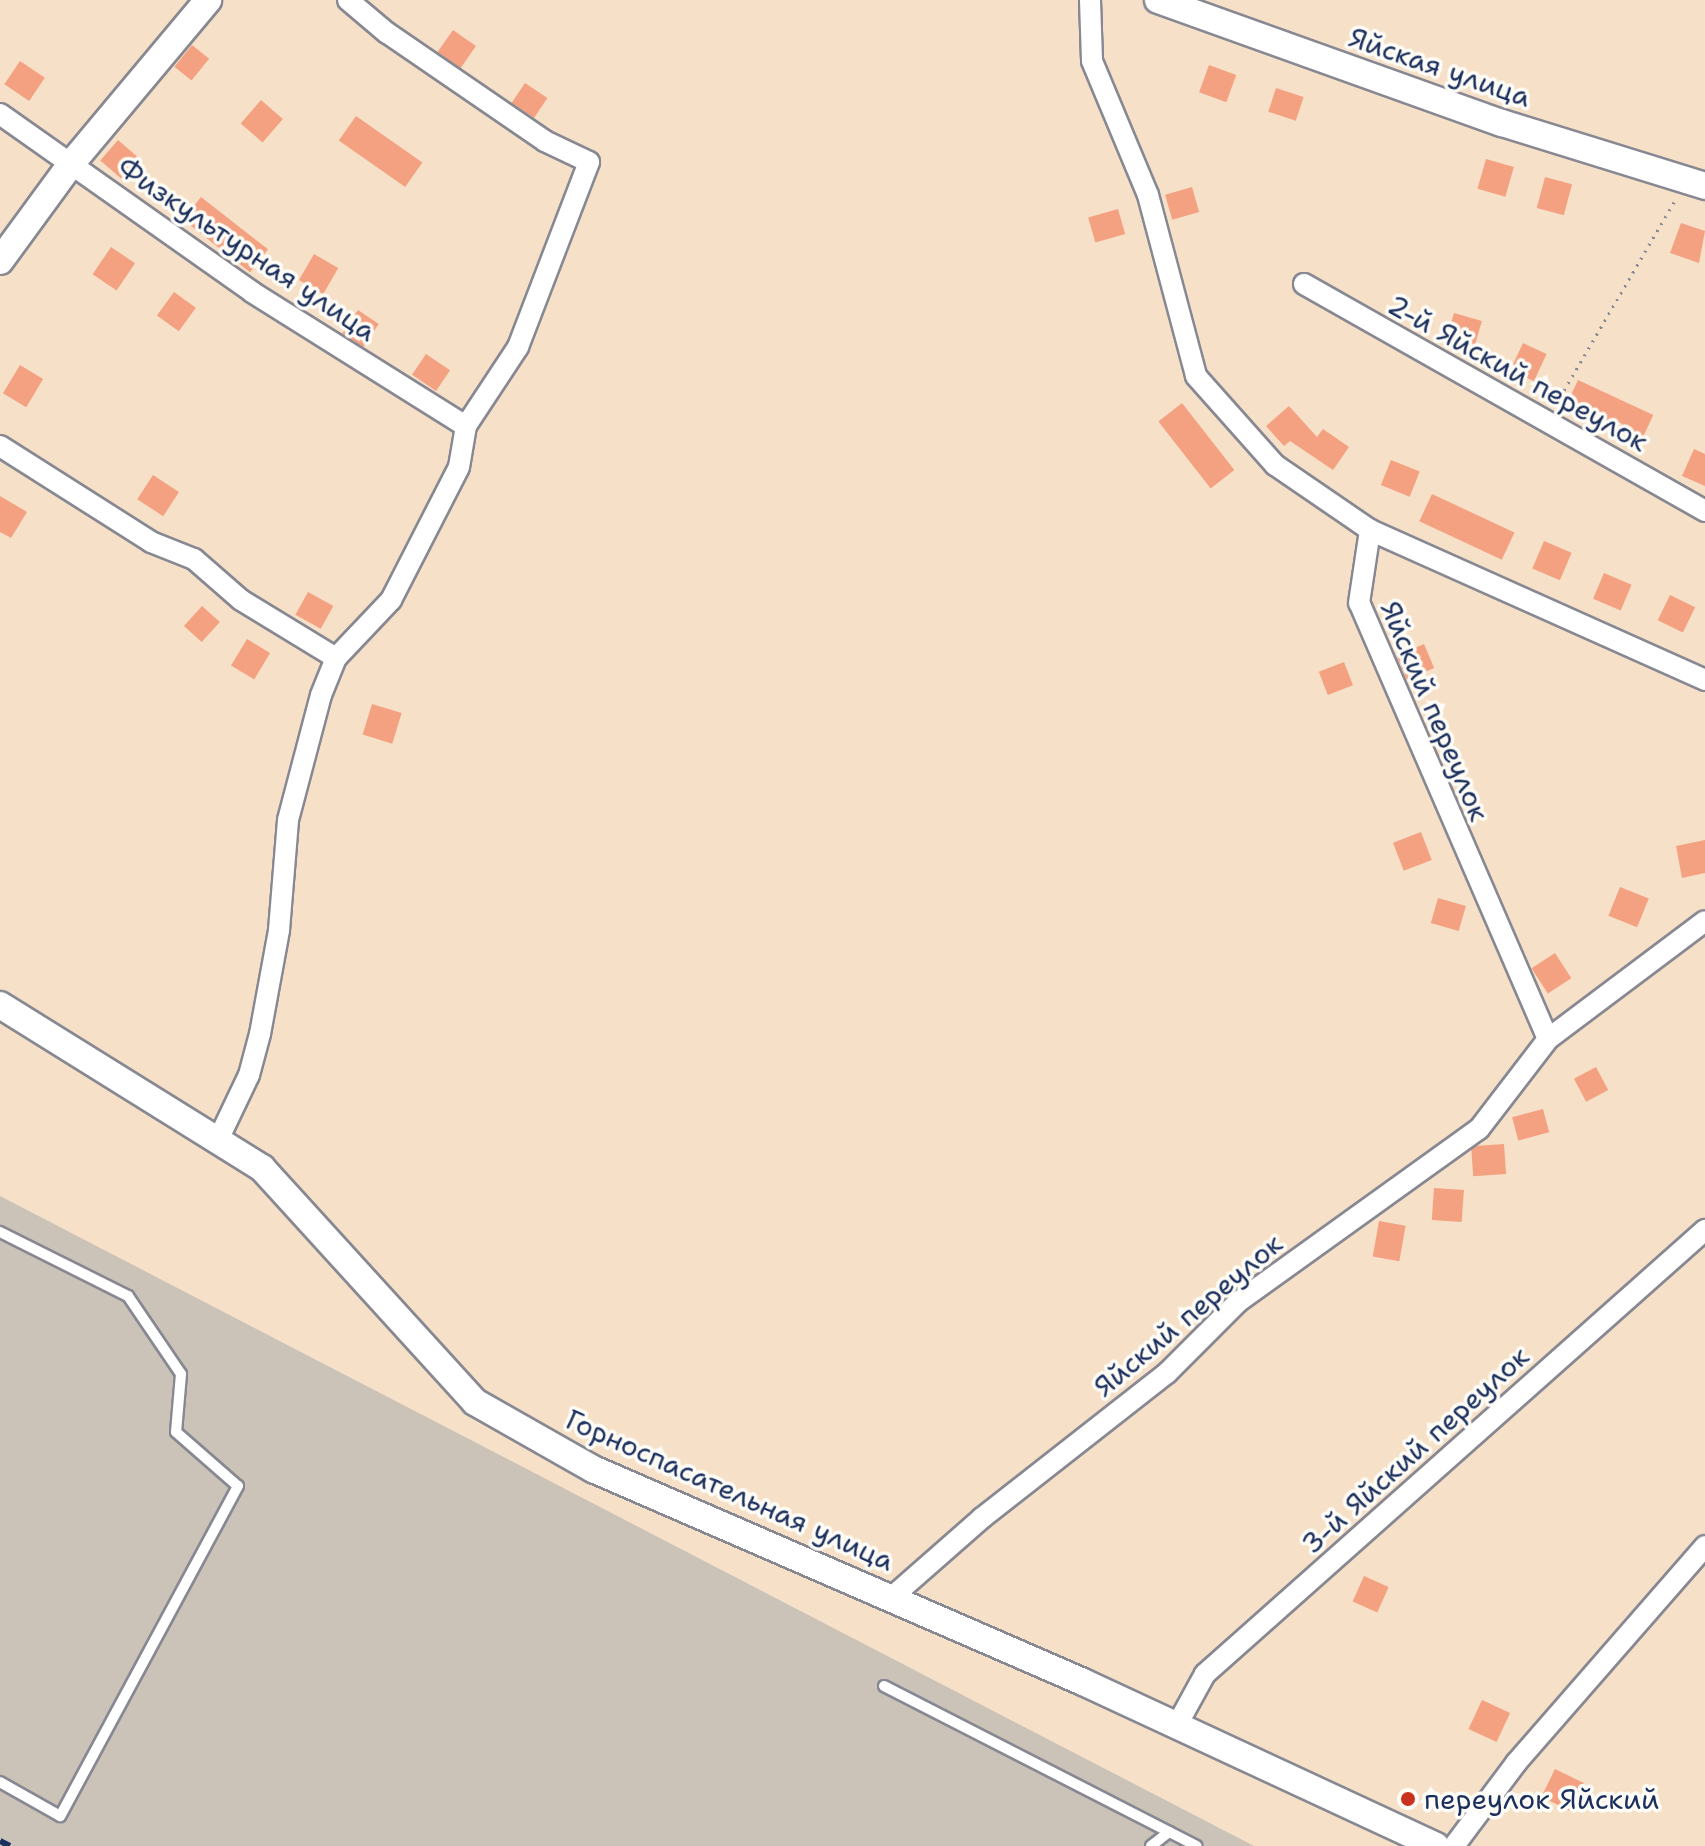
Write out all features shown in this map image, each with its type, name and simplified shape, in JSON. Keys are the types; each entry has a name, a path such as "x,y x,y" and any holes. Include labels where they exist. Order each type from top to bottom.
{"street":[{"path":"0,261 71,164 208,0"},
{"path":"218,1140 249,1075 260,1034 279,930 288,820 321,695 336,658 391,600 459,467 466,426 518,347 589,162 545,141 387,33 348,0"},
{"path":"1090,0 1092,61 1148,195 1196,376 1275,465 1370,530 1705,680"},
{"name":"Яйская улица","path":"1158,0 1502,123 1696,183"},
{"name":"Физкультурная улица","path":"0,114 252,292 466,426"},
{"name":"2-й Яйский переулок","path":"1304,284 1705,511"},
{"path":"0,446 151,542 194,559 241,600 336,658"},
{"name":"Яйский переулок","path":"1370,530 1359,603 1548,1039"},
{"name":"Яйский переулок","path":"891,1598 982,1518 1167,1373 1238,1302 1479,1129 1548,1039 1705,921"},
{"name":"Горноспасательная улица","path":"0,1005 262,1168 475,1402 593,1469 1177,1725 1436,1846"},
{"name":"3-й Яйский переулок","path":"1177,1725 1205,1674 1705,1230"},
{"path":"1454,1846 1516,1763 1705,1546"}],"lane":[{"path":"0,1232 128,1296 181,1374 176,1432 238,1486 60,1816 0,1782"},
{"path":"884,1686 1196,1846"},
{"path":"1151,1846 1169,1832"}],"path":[{"path":"1546,421 1696,183"}],"shaded area":[{"path":"0,1196 1254,1846 0,1846"}],"building":[{"path":"453,30 476,46 460,68 438,52"},
{"path":"192,45 209,59 191,81 174,67"},
{"path":"20,61 45,78 29,101 4,84"},
{"path":"1209,65 1236,75 1226,102 1199,92"},
{"path":"525,83 547,98 534,118 512,103"},
{"path":"1276,88 1304,97 1296,121 1268,112"},
{"path":"261,100 283,119 263,142 241,123"},
{"path":"356,116 422,162 405,187 339,141"},
{"path":"118,140 139,158 121,179 100,160"},
{"path":"1486,159 1514,167 1505,197 1477,189"},
{"path":"1545,177 1572,184 1564,215 1537,208"},
{"path":"1192,187 1199,212 1172,220 1165,195"},
{"path":"201,197 268,249 250,272 183,220"},
{"path":"1118,209 1125,234 1095,243 1088,218"},
{"path":"1681,223 1705,231 1699,263 1670,253"},
{"path":"111,247 135,263 117,291 93,274"},
{"path":"314,254 338,268 323,294 299,280"},
{"path":"174,292 196,308 179,331 157,315"},
{"path":"358,310 379,324 363,347 342,333"},
{"path":"1454,313 1482,321 1474,349 1446,341"},
{"path":"1523,343 1547,354 1534,381 1510,370"},
{"path":"426,354 450,370 436,391 412,375"},
{"path":"20,365 43,379 26,407 3,393"},
{"path":"1578,380 1653,415 1642,440 1567,404"},
{"path":"1182,403 1234,470 1211,488 1158,421"},
{"path":"1289,406 1317,437 1323,429 1349,447 1333,470 1290,441 1284,446 1266,426"},
{"path":"1694,449 1705,454 1705,486 1682,476"},
{"path":"1391,460 1420,472 1410,497 1381,485"},
{"path":"153,475 179,492 163,516 137,499"},
{"path":"1432,494 1514,532 1502,560 1419,521"},
{"path":"0,496 27,512 11,538 0,532"},
{"path":"1544,541 1572,553 1560,580 1532,569"},
{"path":"1604,573 1632,585 1621,610 1593,599"},
{"path":"308,592 333,606 321,629 295,615"},
{"path":"1670,595 1695,607 1683,632 1658,620"},
{"path":"202,606 220,622 202,642 184,626"},
{"path":"247,639 270,653 254,679 231,666"},
{"path":"1424,644 1434,668 1407,680 1396,656"},
{"path":"1344,662 1353,685 1328,695 1319,672"},
{"path":"372,704 402,713 392,744 363,735"},
{"path":"1421,832 1432,860 1404,871 1393,843"},
{"path":"1705,840 1705,873 1682,878 1676,846"},
{"path":"1620,887 1649,899 1637,927 1608,916"},
{"path":"1438,898 1466,906 1459,931 1431,923"},
{"path":"1555,953 1571,978 1548,993 1532,968"},
{"path":"1596,1067 1608,1090 1586,1102 1574,1079"},
{"path":"1543,1109 1549,1132 1518,1140 1512,1117"},
{"path":"1504,1144 1506,1174 1473,1176 1471,1146"},
{"path":"1434,1188 1464,1190 1462,1222 1432,1220"},
{"path":"1379,1221 1406,1226 1399,1261 1373,1256"},
{"path":"1364,1576 1389,1587 1377,1613 1353,1602"},
{"path":"1482,1700 1510,1713 1497,1742 1468,1729"},
{"path":"1555,1769 1584,1783 1570,1811 1541,1797"}],"railway":[{"path":"0,1841 10,1846"}],"place":[{"name":"переулок Яйский","path":"1408,1799"}]}
